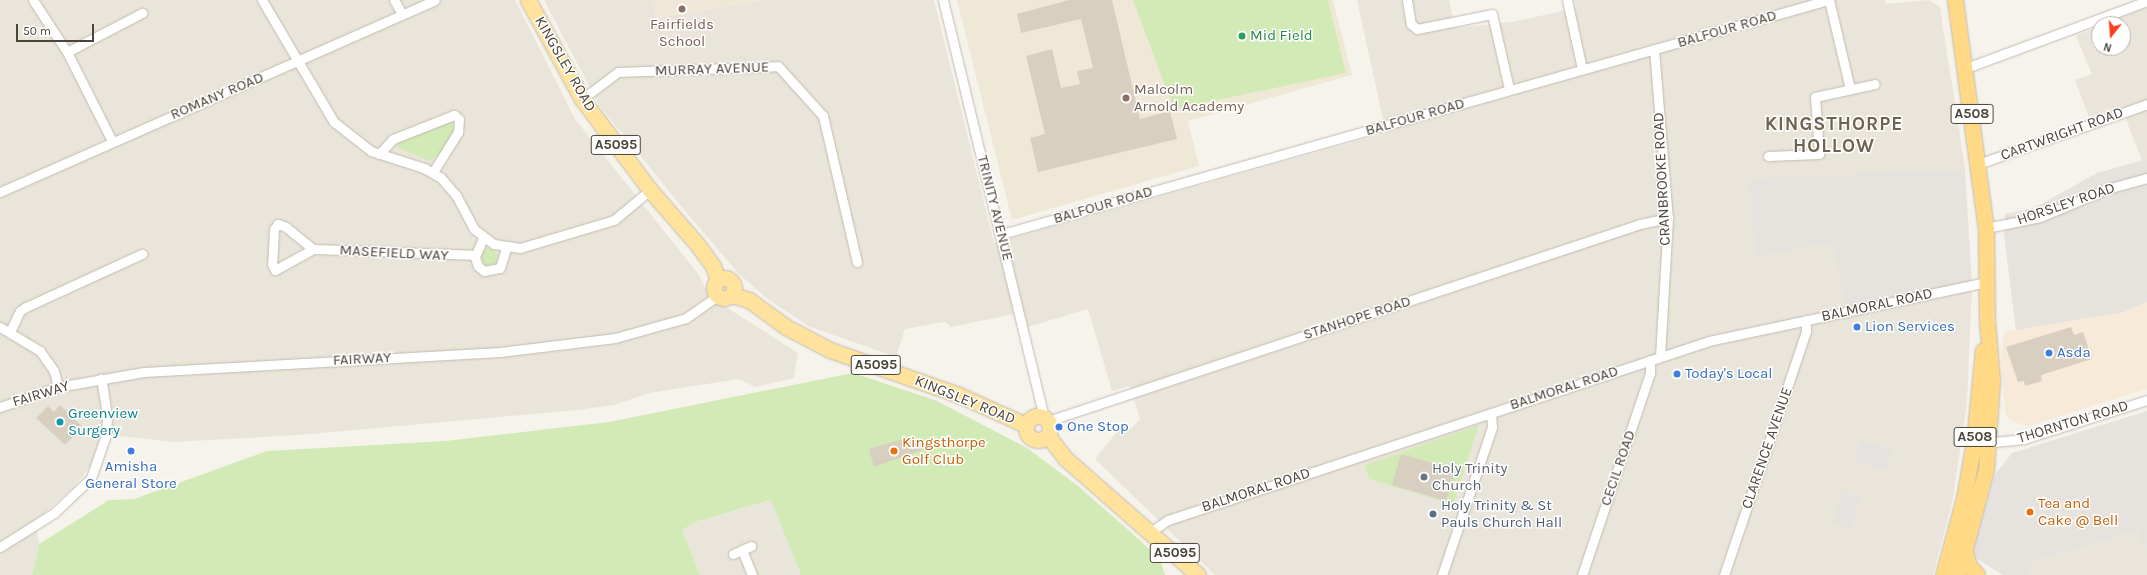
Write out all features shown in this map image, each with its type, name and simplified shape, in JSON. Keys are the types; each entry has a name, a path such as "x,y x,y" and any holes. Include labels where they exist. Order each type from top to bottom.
{"highway":[{"name":"A508","path":"1955,0 1966,68 1986,228 1988,282 1987,321 1992,381 1978,459 1957,527 1958,550"},
{"name":"A508","path":"1944,575 1958,550 1986,469 1982,442"},
{"path":"1958,550 1969,566 1965,574"}],"main road":[{"name":"KINGSLEY ROAD","path":"528,0 582,99 650,190 697,244 713,266 718,280 726,278 732,282 725,296 749,300 786,328 830,350 952,393 1026,425"},
{"path":"1033,417 1046,419 1050,429 1048,436 1034,440 1028,436 1026,425 1033,417"},
{"name":"A5095","path":"1048,436 1065,458 1152,531 1198,575"}],"street":[{"path":"33,0 66,52 112,141"},
{"path":"262,0 334,122 354,140 378,154 433,172 453,189 474,229 483,238 506,248 525,247 614,220 650,190"},
{"path":"394,0 402,14"},
{"name":"ROMANY ROAD","path":"0,192 112,141 435,0"},
{"name":"TRINITY AVENUE","path":"943,0 1002,234 1046,419"},
{"path":"1407,0 1411,24 1417,29 1492,14 1509,89"},
{"path":"1567,0 1582,69"},
{"path":"1829,0 1850,89"},
{"name":"BALFOUR ROAD","path":"1002,234 1509,89 1829,0"},
{"path":"1966,68 2147,2"},
{"path":"66,52 142,13"},
{"name":"CRANBROOKE ROAD","path":"1654,49 1668,218 1660,356"},
{"name":"MURRAY AVENUE","path":"582,99 618,72 778,66 823,116 857,262"},
{"path":"1768,156 1819,154 1815,97 1874,84"},
{"name":"CARTWRIGHT ROAD","path":"1978,164 2147,104"},
{"path":"378,154 393,139 454,115 459,118 458,132 433,172"},
{"name":"HORSLEY ROAD","path":"1986,228 2040,217 2107,188 2147,178"},
{"name":"STANHOPE ROAD","path":"1046,419 1640,224 1668,218"},
{"path":"278,224 286,227 313,249 275,270 272,264 274,229 278,224"},
{"path":"483,238 475,255 481,269 493,272 502,264 506,248"},
{"name":"MASEFIELD WAY","path":"313,249 475,255"},
{"path":"10,332 20,311 26,307 142,254"},
{"name":"BALMORAL ROAD","path":"1152,531 1168,520 1709,341 1988,282"},
{"name":"FAIRWAY","path":"0,407 58,387 101,378 185,369 551,347 657,329 686,318 725,296"},
{"name":"CLARENCE AVENUE","path":"1724,575 1803,340 1806,320"},
{"path":"0,326 40,351 51,366 58,387"},
{"name":"CECIL ROAD","path":"1582,575 1645,386 1650,360"},
{"path":"0,547 54,513 91,478 107,429 101,378"},
{"name":"THORNTON ROAD","path":"1982,442 2024,439 2147,400"},
{"path":"1442,575 1492,427 1491,412"},
{"path":"733,554 751,546"},
{"path":"742,550 752,575"}],"shaded area":[{"path":"0,0 515,0 575,119 699,275 710,297 798,353 794,378 755,387 739,379 649,393 614,405 577,410 299,435 173,442 103,434 91,465 74,487 35,521 39,544 32,575 0,575"},
{"path":"544,0 653,0 656,18 764,0 934,0 994,243 1386,133 1357,0 1449,0 1455,28 1512,22 1576,8 1574,0 1885,0 1886,4 1929,0 1940,7 1965,169 1749,180 1833,241 1972,285 1967,402 1953,498 1933,575 1215,575 1095,459 1124,423 1131,429 1140,419 1130,386 1112,391 1088,309 1028,327 1024,312 951,327 945,322 905,329 896,357 808,326 765,297 738,273 681,206 599,105"},
{"name":"Fairfields School","path":"653,0 764,0 655,18"},
{"name":"Malcolm Arnold Academy","path":"957,0 1333,0 1352,75 1188,121 1199,166 1012,220"},
{"path":"2147,7 2147,159 2142,160 2121,107 2089,117 2075,80 2092,74 2076,36 2091,30 2091,56 2131,56 2131,16 2125,16"},
{"path":"2147,159 2147,302 2124,312 2016,330 2004,235 2005,214 2034,208 2097,173"},
{"path":"1965,169 1972,285 1846,311 1833,241 1756,257 1749,179"},
{"path":"2147,302 2147,389 2029,426 2011,421 2005,412 2001,363 2004,332 2124,312"},
{"path":"2147,411 2147,546 2143,547 2137,531 2034,562 2030,575 2003,575 1977,559 1974,547 1994,476 2012,453"},
{"path":"1860,440 1892,450 1887,470 1853,460"},
{"path":"1843,492 1861,497 1851,528 1833,523"},
{"path":"772,500 801,575 700,575 682,530 695,522"},
{"path":"2137,531 2143,547 2147,546 2147,575 2030,575 2034,562"}],"green space":[{"name":"Mid Field","path":"1133,0 1328,0 1346,73 1174,109"},
{"path":"443,121 453,124 454,131 444,151 429,161 397,147 399,142"},
{"path":"489,248 495,251 498,257 495,263 489,266 483,263 480,257 483,251"},
{"path":"853,373 935,400 1027,448 1078,486 1134,535 1160,559 1165,575 801,575 771,500 695,522 682,530 700,575 32,575 39,544 109,500 134,499 267,451 446,441 609,422"},
{"path":"1479,425 1453,504 1369,479 1365,465"}],"building":[{"name":"Malcolm Arnold Academy","path":"1069,0 1112,0 1140,119 1170,111 1177,139 1038,172 1030,138 1045,134 1026,56 1052,49 1061,88 1080,84 1077,71 1093,68 1081,19 1021,33 1017,14"},
{"name":"Asda","path":"2071,327 2074,335 2083,332 2092,359 2041,375 2042,381 2025,386 2024,381 2018,382 2006,347"},
{"name":"Greenview Surgery","path":"60,405 83,427 65,445 36,418 48,406 54,412"},
{"name":"Kingsthorpe Golf Club","path":"907,438 909,445 922,441 924,449 874,467 869,449"},
{"name":"Holy Trinity Church","path":"1401,454 1456,470 1446,501 1392,485"}],"place":[{"name":"Fairfields School","path":"682,9"},
{"name":"Mid Field","path":"1242,36"},
{"name":"Malcolm Arnold Academy","path":"1126,98"},
{"name":"Lion Services","path":"1857,327"},
{"name":"Asda","path":"2049,353"},
{"name":"Today's Local","path":"1677,374"},
{"name":"Greenview Surgery","path":"60,422"},
{"name":"One Stop","path":"1059,427"},
{"name":"Amisha General Store","path":"131,451"},
{"name":"Kingsthorpe Golf Club","path":"894,451"},
{"name":"Holy Trinity Church","path":"1424,477"},
{"name":"Tea and Cake @ Bell","path":"2030,512"},
{"name":"Holy Trinity & St Pauls Church Hall","path":"1433,514"}],"district":[{"name":"KINGSTHORPE HOLLOW","path":"1834,136"}]}
